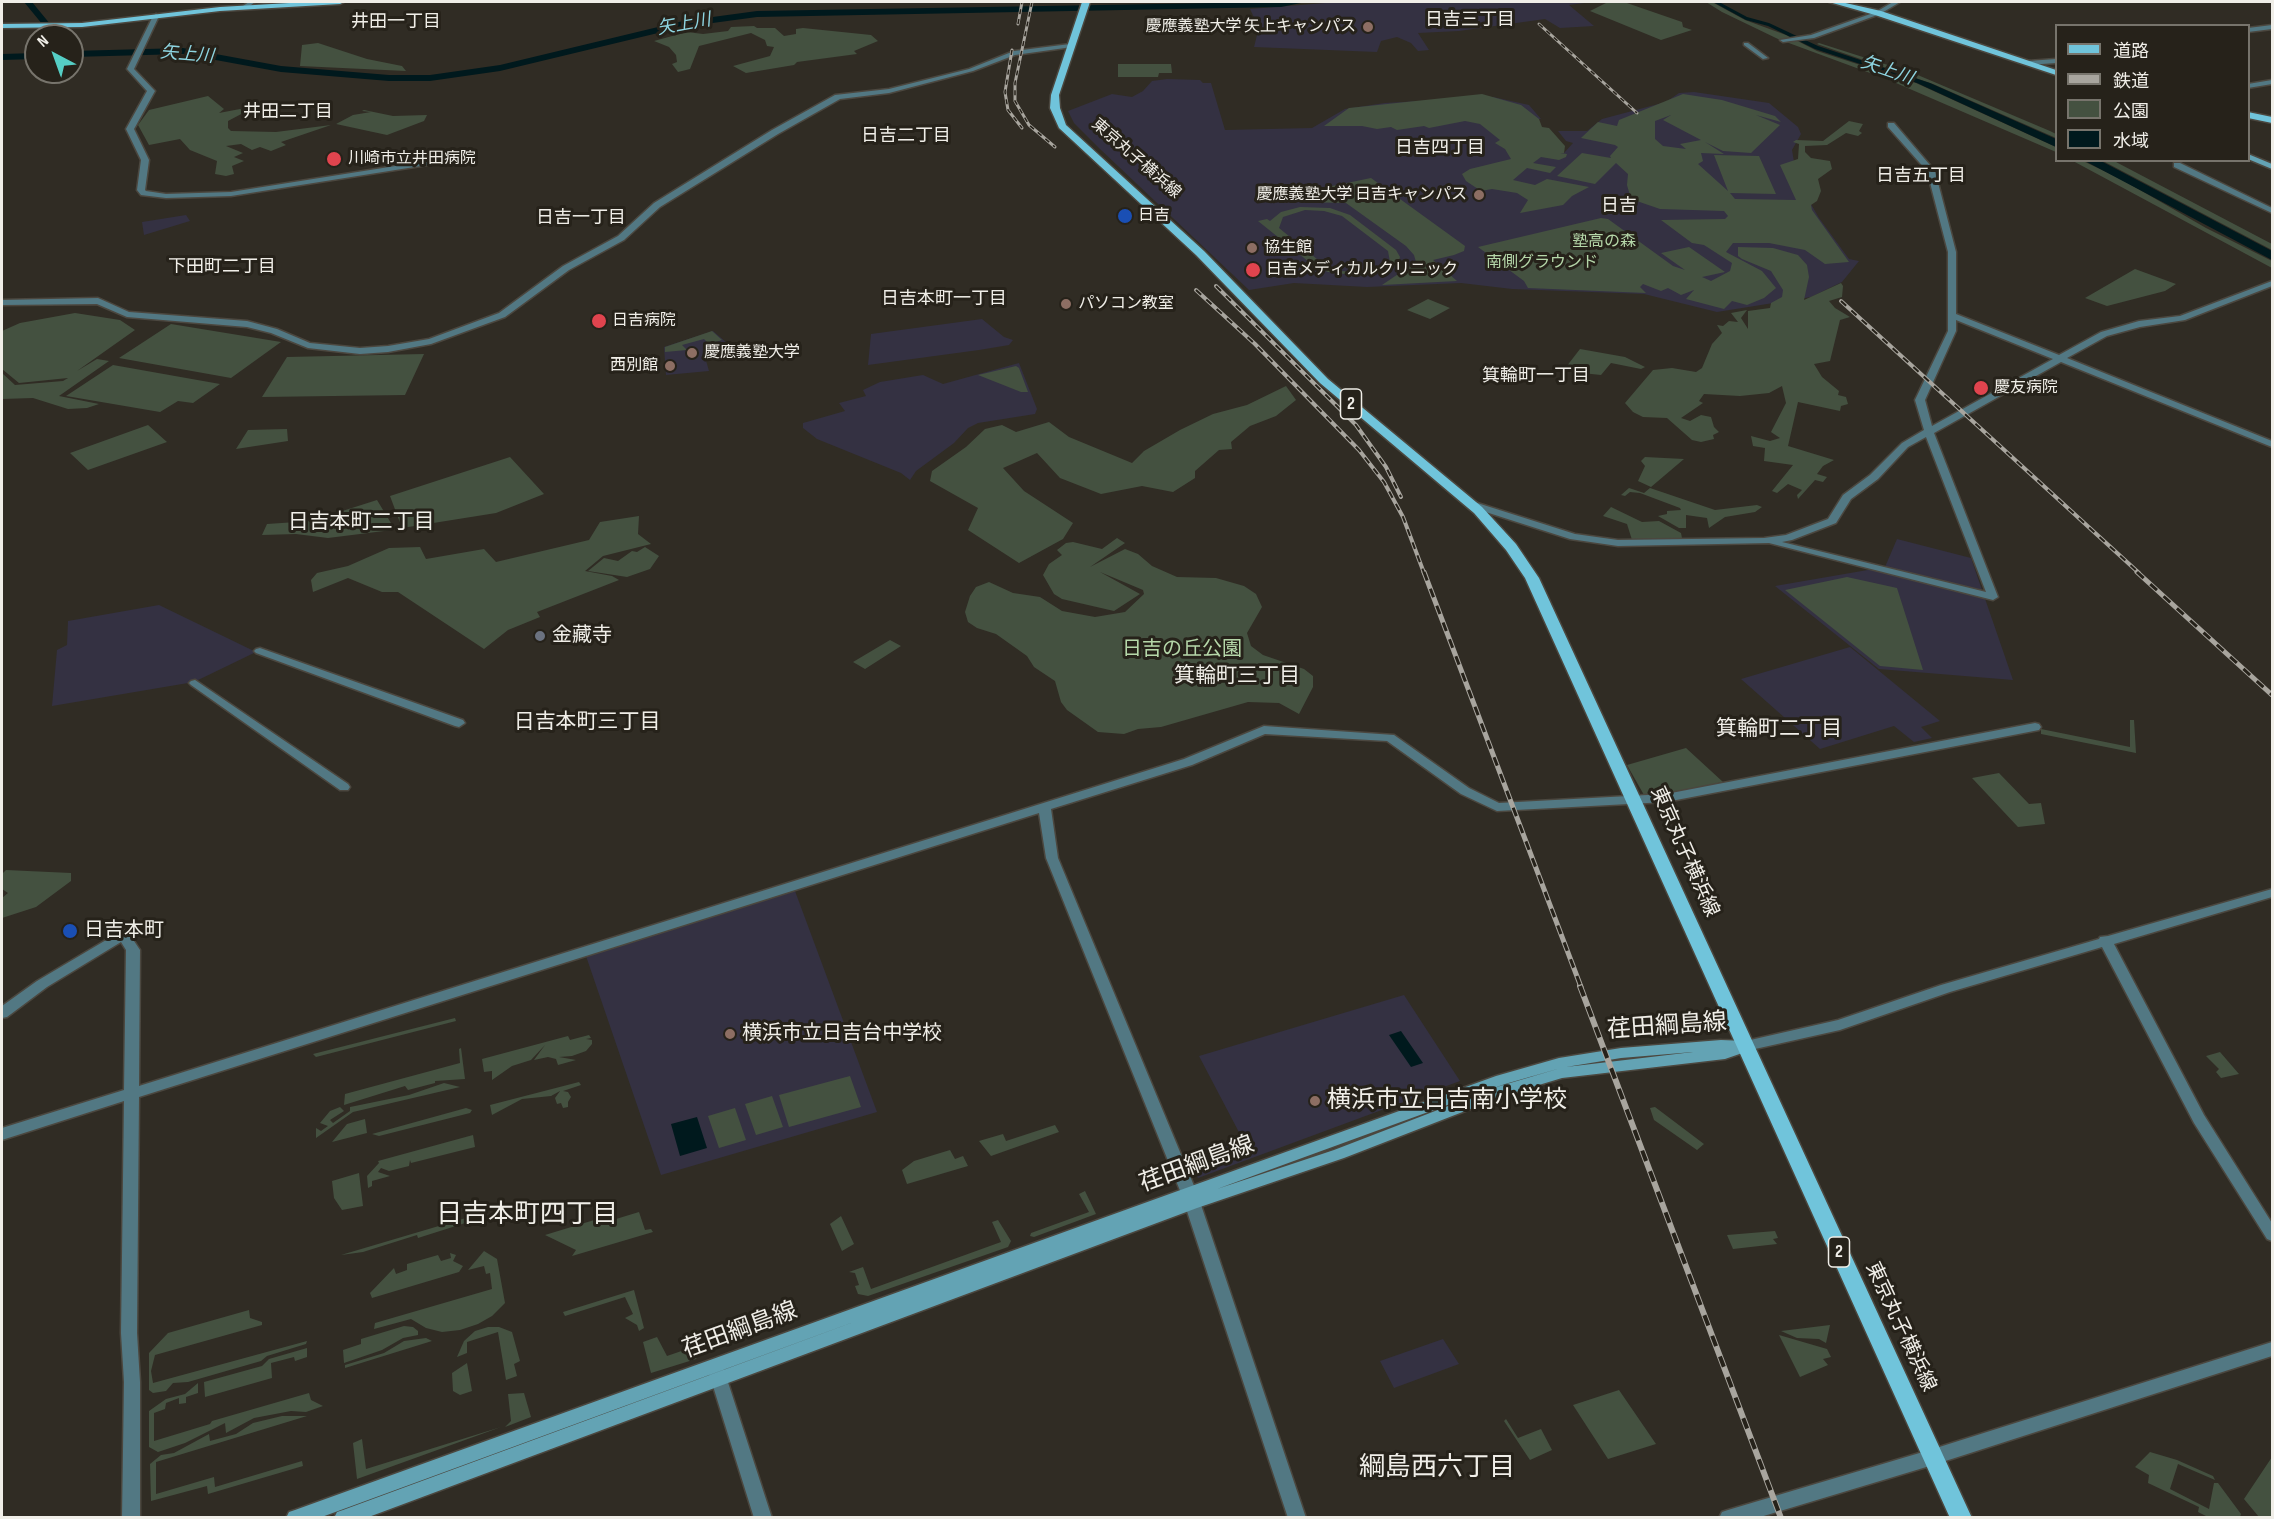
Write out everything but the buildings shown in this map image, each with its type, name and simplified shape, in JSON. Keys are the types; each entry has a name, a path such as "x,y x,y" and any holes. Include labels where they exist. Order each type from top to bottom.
{"main road":[{"path":"2,25 88,23 247,5 331,2"},
{"path":"2,25 72,25 247,5 340,2"},
{"path":"1833,2 1878,13 2055,73"},
{"name":"東京丸子横浜線","path":"1088,6 1070,46 1055,99 1057,115 1062,126 1158,213 1324,381 1471,504 1511,547 1532,578 1718,990 1746,1046 1961,1518"},
{"name":"東京丸子横浜線","path":"1088,6 1061,97 1066,121 1081,139 1177,222 1212,257 1240,294"},
{"path":"2250,115 2272,120"},
{"path":"2250,157 2272,167"},
{"name":"荏田綱島線","path":"295,1518 716,1373 1191,1199 1339,1154 1505,1090 1562,1073 1725,1054 1746,1046"},
{"name":"荏田綱島線","path":"343,1518 716,1373"}],"street":[{"path":"1783,40 1812,37 1878,13 1897,2"},
{"path":"156,16 130,69 135,78 151,91 151,95 130,129 145,160 141,190 148,195 181,196 246,192 465,157"},
{"path":"2250,30 2272,27"},
{"path":"1746,44 1765,58"},
{"path":"2,303 98,301 127,314 247,324 274,331 308,345 360,351 388,349 431,341 502,315 566,268 621,238 657,205 838,97 889,91 971,70 1010,54 1070,46"},
{"path":"2028,63 2055,61"},
{"path":"2250,86 2272,82"},
{"path":"1764,541 1879,567 1993,597 1929,431 1920,400 1952,331 1952,252 1931,171 1891,125"},
{"path":"2177,165 2272,211"},
{"path":"1471,504 1574,537 1611,542 1764,541 1788,538 1832,521 1847,497 1874,477 1900,449 2060,358 2113,330 2182,318 2272,282"},
{"path":"1952,315 2272,444"},
{"path":"260,651 459,723"},
{"path":"195,683 344,787"},
{"path":"2,1134 1188,762 1268,730 1390,738 1475,798 1497,807 1635,802 2035,727"},
{"path":"1044,807 1052,858 1191,1199 1298,1518"},
{"path":"1746,1046 1840,1025 1943,988 2272,893"},
{"path":"2,1013 42,984 123,935 133,950 130,1094 131,1518"},
{"path":"2105,940 2199,1119 2272,1235"},
{"path":"1728,1518 1934,1457 2272,1349"},
{"path":"716,1373 763,1518"}],"shaded area":[{"name":"慶應義塾大学 矢上キャンパス","path":"1338,2 1592,2 1569,5 1594,26 1560,28 1545,19 1459,31 1418,33 1429,50 1418,51 1411,43 1397,37 1381,41 1377,52 1254,47 1257,35 1254,31 1258,26 1250,9"},
{"name":"慶應義塾大学 日吉キャンパス","path":"1200,80 1203,83 1211,83 1225,130 1312,128 1345,109 1385,103 1493,97 1529,105 1541,119 1523,120 1513,125 1515,128 1542,129 1555,152 1564,153 1573,143 1566,141 1558,131 1587,131 1602,119 1666,102 1679,93 1694,92 1769,103 1798,127 1801,134 1792,150 1797,180 1819,218 1849,259 1859,261 1842,282 1811,297 1717,312 1644,294 1512,289 1461,283 1367,287 1294,283 1249,290 1100,149 1074,123 1068,111 1112,94 1132,97 1143,91 1152,81"},
{"path":"186,215 190,221 144,235 142,222"},
{"path":"982,319 1004,337 1013,340 1009,345 868,365 871,334"},
{"name":"慶應義塾大学","path":"713,331 734,349 705,357 709,371 666,375 664,347"},
{"path":"1019,363 1037,409 1035,414 978,423 968,428 954,443 916,471 910,480 901,473 817,439 803,428 803,423 845,411 839,403 866,396 863,390 880,382 923,375 943,384"},
{"path":"1897,539 1971,558 2013,680 1879,669 1775,586 1885,567"},
{"path":"159,605 256,652 194,682 52,706 57,650 67,645 68,621"},
{"path":"1850,647 1940,721 1921,727 1932,738 1914,742 1894,726 1820,749 1741,679"},
{"name":"横浜市立日吉台中学校","path":"795,891 877,1112 661,1175 586,956"},
{"name":"横浜市立日吉南小学校","path":"1404,995 1460,1081 1198,1178 1187,1158 1242,1138 1199,1056"},
{"path":"1443,1339 1459,1364 1394,1388 1380,1361"}],"green space":[{"path":"1624,2 1682,22 1683,27 1692,30 1661,40 1590,11 1606,3"},
{"path":"1706,2 1712,2 1745,20 1786,35 1817,51 1916,83 2055,147 2055,152 1889,80 1778,39"},
{"path":"731,27 775,28 784,36 796,34 796,29 803,28 871,35 878,41 854,51 857,54 797,62 794,65 746,73 733,66 770,56 774,47 767,46 765,40 751,33 699,46 690,69 678,72 672,64 677,62 676,55 669,47 654,41 687,32 703,34 728,31"},
{"path":"318,43 367,59 402,66 406,71 300,66 302,45"},
{"path":"1817,44 1913,73 2050,131 2055,134 2055,138 1933,84"},
{"path":"1118,64 1171,64 1172,73 1159,73 1158,77 1118,77"},
{"path":"1482,94 1521,105 1539,119 1542,127 1549,128 1565,146 1564,153 1560,153 1567,154 1566,157 1559,160 1541,157 1533,163 1556,167 1550,173 1527,168 1513,180 1535,185 1547,179 1589,187 1572,196 1563,205 1520,213 1528,200 1517,193 1492,189 1481,191 1466,181 1462,174 1470,169 1511,159 1505,149 1495,143 1500,140 1480,124 1465,121 1429,128 1424,126 1397,130 1391,127 1377,129 1362,126 1324,126 1349,108"},
{"path":"1683,94 1722,100 1775,116 1781,122 1756,115 1780,125 1751,153 1723,151 1705,142 1724,154 1701,153 1703,161 1698,164 1728,191 1714,155 1759,156 1776,194 1730,193 1735,199 1796,200 1780,165 1798,159 1799,144 1793,142 1796,140 1823,141 1849,121 1863,124 1859,131 1862,133 1858,136 1846,133 1827,145 1805,146 1805,152 1811,158 1830,161 1832,169 1818,179 1821,191 1817,201 1811,205 1812,210 1849,262 1825,264 1805,250 1769,243 1733,243 1726,252 1762,271 1776,288 1764,298 1747,305 1732,301 1724,309 1686,299 1694,290 1681,295 1668,288 1661,291 1643,284 1640,287 1646,293 1528,288 1524,281 1478,247 1601,218 1608,219 1673,266 1685,270 1661,253 1689,247 1725,272 1702,277 1711,281 1730,271 1732,263 1704,245 1692,243 1661,220 1725,219 1728,216 1724,211 1660,209 1631,199 1627,185 1628,174 1616,163 1595,184 1557,176 1582,153 1611,158 1610,156 1618,147 1615,145 1581,138 1598,122 1617,126 1619,120","holes":["1671,115 1663,120 1701,140 1680,144 1686,149 1663,146 1655,139 1655,121"]},
{"path":"208,96 224,109 219,113 240,109 245,112 228,121 228,128 231,131 276,132 331,125 281,142 286,145 271,151 260,147 252,150 241,144 226,146 243,153 234,157 244,161 232,166 234,174 226,176 215,174 217,161 190,150 180,139 149,145 138,125 149,110"},
{"path":"364,110 393,116 427,115 424,121 387,135 336,124 353,115 371,112 362,111"},
{"path":"2075,162 2085,162 2121,179 2206,228 2272,261 2272,268"},
{"path":"2105,162 2116,162 2272,244 2272,250"},
{"path":"1371,178 1465,246 1464,251 1433,260 1457,281 1382,285 1416,262 1414,255 1406,246 1346,203 1300,202 1283,196"},
{"path":"1300,207 1330,208 1350,215 1396,250 1400,257 1398,263 1387,271 1361,276 1328,272 1314,266 1258,221 1267,219 1270,221 1281,212","holes":["1305,210 1324,211 1342,216 1388,251 1390,262 1376,270 1340,271 1323,264 1279,228 1283,217"]},
{"path":"1738,247 1773,248 1798,255 1807,265 1809,277 1804,300 1841,283 1843,286 1842,297 1829,301 1835,308 1850,317 1840,320 1830,361 1814,364 1822,377 1839,391 1838,395 1846,397 1848,404 1841,406 1840,411 1798,402 1788,446 1834,460 1823,466 1817,474 1827,477 1823,482 1815,480 1798,499 1797,495 1802,490 1788,484 1777,493 1772,491 1793,465 1764,461 1765,448 1753,446 1751,436 1770,441 1780,438 1771,432 1786,403 1782,386 1769,393 1740,396 1704,394 1699,401 1703,403 1681,418 1690,421 1701,415 1711,417 1714,427 1719,432 1713,435 1714,439 1701,442 1692,440 1667,418 1643,417 1633,412 1625,403 1653,370 1672,368 1696,372 1702,368 1712,344 1722,333 1717,325 1723,326 1729,321 1738,322 1731,313 1747,310 1741,318 1748,329 1748,311 1770,308 1771,303 1782,297 1783,290 1771,271 1742,259 1738,256"},
{"path":"2135,269 2176,284 2165,291 2107,306 2085,298"},
{"path":"1428,299 1450,308 1430,319 1407,310"},
{"path":"75,313 120,320 135,330 77,371 97,359 109,361 59,396 99,404 87,408 68,409 33,398 2,399 2,373 15,385 63,381 68,378 19,383 2,369 2,331 20,323"},
{"path":"171,324 281,342 231,378 119,358"},
{"path":"712,331 722,340 709,344 704,339 682,345 687,350 665,352 665,347"},
{"path":"1580,349 1625,357 1645,367 1641,369 1611,363 1601,375 1563,371"},
{"path":"424,354 405,395 262,397 287,357"},
{"path":"113,365 220,384 193,403 178,401 160,412 66,396"},
{"path":"1016,366 1019,368 1028,392 1021,392 978,375"},
{"path":"1286,386 1296,400 1276,416 1250,426 1231,442 1232,449 1219,450 1195,471 1195,478 1173,492 1142,486 1101,494 1060,478 1037,453 1003,468 1024,491 1073,523 1063,539 1019,563 968,530 978,508 930,481 932,471 966,447 985,429 1002,425 1016,432 1049,422 1069,437 1132,463 1144,451 1180,430 1213,414 1247,405"},
{"path":"148,425 167,442 88,470 70,453"},
{"path":"287,429 288,441 236,449 248,430"},
{"path":"510,457 544,494 496,513 402,528 390,496"},
{"path":"1645,457 1684,459 1651,487 1638,481 1645,466 1641,461"},
{"path":"1629,488 1644,493 1650,488 1715,510 1757,505 1762,507 1755,512 1725,517 1709,528 1707,518 1686,515 1686,528 1679,528 1658,516 1667,514 1667,511 1681,510 1680,508 1640,493 1630,492 1625,496 1621,495"},
{"path":"377,500 394,528 392,530 328,538 296,534 262,535 267,524 311,521"},
{"path":"1611,507 1642,522 1659,521 1681,533 1682,538 1632,540 1627,524 1603,516"},
{"path":"639,516 638,534 651,544 603,556 585,571 612,576 619,580 537,612 540,617 508,630 484,649 398,592 382,592 348,578 313,592 311,580 317,573 348,566 389,548 420,547 426,559 484,549 496,562 589,540 600,522"},
{"name":"日吉の丘公園","path":"1117,538 1125,543 1090,567 1125,549 1138,554 1152,566 1177,577 1216,578 1244,586 1256,594 1262,607 1247,633 1251,646 1263,655 1304,669 1313,676 1313,687 1299,714 1279,703 1248,702 1161,727 1138,729 1124,734 1098,732 1067,710 1061,702 1055,681 1034,667 1027,656 996,634 977,628 968,622 965,612 970,596 976,587 989,582 1013,593 1040,597 1062,611 1095,617 1125,612 1144,594 1143,590 1100,572 1140,594 1114,611 1062,599 1054,594 1043,575 1049,564 1062,555 1057,550 1066,543 1073,542 1102,549"},
{"path":"645,547 659,556 650,569 627,577 588,571 604,558 618,561 632,551 637,552"},
{"path":"1847,577 1897,588 1923,670 1880,666 1785,590"},
{"path":"890,640 901,646 865,669 853,662"},
{"path":"2130,720 2134,720 2136,753 2041,734 2041,729 2130,747"},
{"path":"1686,748 1723,782 1676,792 1644,795 1627,765"},
{"path":"1999,773 2029,804 2041,803 2045,824 2018,827 1972,778"},
{"path":"6,870 71,873 71,881 36,907 2,918 2,898 8,893 2,889 2,874"},
{"path":"455,1018 456,1021 316,1057 313,1054"},
{"path":"589,1035 591,1038 586,1039 592,1040 592,1044 586,1051 572,1056 559,1057 576,1060 558,1065 556,1059 548,1057 534,1060 545,1045 531,1060 512,1066 492,1080 492,1071 484,1072 482,1059 568,1036 570,1040"},
{"path":"461,1048 465,1079 435,1081 435,1083 408,1090 405,1086 344,1105 345,1094 460,1063 459,1049"},
{"path":"2220,1052 2239,1074 2221,1078 2216,1072 2219,1069 2206,1056"},
{"path":"850,1076 861,1107 789,1127 779,1095"},
{"path":"579,1082 581,1085 563,1091 568,1092 571,1097 568,1107 563,1108 561,1103 557,1104 555,1098 560,1091 551,1096 522,1099 492,1115 490,1105"},
{"path":"444,1083 460,1087 353,1112 316,1138 316,1128 321,1131 328,1126 320,1123 330,1111 340,1107 344,1111 330,1120 333,1123 350,1111 350,1107 409,1095"},
{"path":"772,1096 783,1127 756,1135 745,1104"},
{"path":"1655,1107 1704,1144 1697,1150 1654,1120 1650,1108"},
{"path":"466,1108 472,1110 470,1113 379,1136 372,1134"},
{"path":"735,1108 746,1140 719,1148 708,1116"},
{"path":"365,1119 367,1133 332,1142 347,1124"},
{"path":"1055,1125 1059,1132 991,1156 979,1141 1003,1134 1006,1141"},
{"path":"473,1135 475,1147 411,1163 410,1160 409,1166 389,1171 381,1168 378,1172 390,1176 372,1181 372,1186 368,1188 367,1176 379,1163 378,1161"},
{"path":"950,1150 955,1159 963,1156 968,1166 907,1184 902,1170 914,1161"},
{"path":"359,1173 363,1206 342,1210 334,1198 332,1181"},
{"path":"1085,1191 1096,1214 1034,1237 1030,1236 1031,1233 1089,1212 1079,1194"},
{"path":"486,1212 487,1215 481,1218 418,1238 417,1235 363,1252 341,1255"},
{"path":"639,1212 645,1230 651,1229 653,1232 572,1256 576,1250 545,1235 614,1214 616,1219"},
{"path":"841,1216 854,1244 842,1251 830,1224"},
{"path":"998,1220 1011,1241 1008,1247 868,1296 858,1294 855,1286 859,1285 855,1273 849,1272 863,1267 871,1289 1001,1242 992,1222"},
{"path":"1775,1231 1778,1238 1773,1239 1777,1244 1733,1249 1727,1235"},
{"path":"484,1251 497,1259 505,1303 492,1316 460,1330 442,1332 426,1328 411,1319 374,1329 375,1323 492,1289 490,1273 486,1274 484,1266 468,1270"},
{"path":"450,1253 456,1255 453,1261 463,1266 459,1272 372,1298 370,1293 394,1268 396,1274 407,1270 407,1264 438,1255 441,1261 451,1258"},
{"path":"634,1290 644,1328 639,1331 637,1325 625,1318 633,1314 625,1297 565,1316 563,1312"},
{"path":"249,1310 250,1318 262,1322 262,1325 155,1355 151,1371 153,1383 307,1341 306,1344 267,1356 261,1361 188,1382 173,1383 166,1391 153,1393 149,1390 149,1353 168,1333"},
{"path":"1830,1325 1826,1343 1819,1339 1797,1338 1781,1331"},
{"path":"404,1326 413,1327 418,1331 418,1335 403,1338 382,1350 344,1363 343,1350 361,1344 361,1339"},
{"path":"488,1327 499,1327 512,1332 520,1361 514,1364 517,1376 506,1380 498,1332 467,1342 467,1353 457,1357 464,1341 475,1331"},
{"path":"1779,1335 1827,1349 1831,1357 1823,1359 1828,1365 1800,1377"},
{"path":"657,1337 667,1356 696,1346 699,1353 696,1359 651,1373 643,1342"},
{"path":"426,1338 432,1341 345,1368 345,1365 384,1353 404,1341"},
{"path":"307,1348 307,1357 295,1361 294,1357 271,1363 272,1378 205,1397 204,1382 262,1366 269,1359"},
{"path":"467,1363 472,1391 460,1395 453,1391 452,1373"},
{"path":"198,1383 198,1393 186,1397 186,1403 179,1404 179,1398 166,1403 165,1409 154,1413 154,1441 210,1424 212,1421 309,1393 311,1400 323,1406 306,1412 291,1411 254,1418 226,1433 225,1423 185,1443 158,1452 149,1447 149,1411 166,1399 185,1394"},
{"path":"1619,1390 1656,1444 1608,1459 1573,1405"},
{"path":"524,1393 531,1417 505,1427 511,1421 508,1394"},
{"path":"282,1416 307,1416 156,1462 156,1494 214,1477 215,1487 302,1461 303,1466 208,1494 207,1486 151,1501 150,1464 161,1455 174,1453 209,1434 210,1441 236,1434 253,1423"},
{"path":"1506,1419 1518,1438 1541,1429 1552,1450 1530,1460 1504,1421"},
{"path":"501,1427 357,1479 353,1443 362,1439 366,1469"},
{"path":"2150,1452 2177,1460 2213,1476 2215,1480 2178,1464 2170,1489 2209,1509 2214,1483 2218,1483 2241,1514 2240,1517 2208,1517 2198,1512 2199,1507 2148,1483 2149,1475 2135,1467"},
{"path":"2272,1457 2272,1517 2259,1517 2244,1499"}],"water":[{"name":"矢上川","path":"1713,2 1719,2 1747,17 1769,23 1818,46 1930,83 2055,139 2055,147 1917,83 1815,49 1768,26 1746,20"},
{"path":"2087,162 2103,162 2272,251 2272,260"},
{"path":"1401,1031 1423,1063 1411,1067 1389,1035"},
{"path":"697,1117 707,1148 680,1156 671,1124"}],"waterway":[{"path":"28,2 47,24"},
{"name":"矢上川","path":"84,54 183,51 281,69 389,78 430,78 500,68 683,24 757,14 1302,2"},
{"name":"矢上川","path":"2,57 24,56"}],"railway":[{"path":"1018,24 1022,2"},
{"path":"1032,2 1015,83 1015,101 1029,125 1055,147"},
{"path":"1539,24 1637,113"},
{"path":"1012,50 1005,92 1008,110 1022,128"},
{"path":"1216,286 1356,425 1386,467 1401,497"},
{"path":"1196,290 1255,344 1359,450 1384,482 1403,517 1424,573"},
{"path":"1841,301 2139,573"},
{"path":"1424,572 1581,987"},
{"path":"2137,572 2272,695"},
{"path":"1580,986 1781,1518"}],"place":[{"name":"慶應義塾大学 矢上キャンパス","path":"1368,27"},
{"name":"川崎市立井田病院","path":"334,159"},
{"name":"慶應義塾大学 日吉キャンパス","path":"1479,195"},
{"name":"日吉","path":"1125,216"},
{"name":"協生館","path":"1252,248"},
{"name":"日吉メディカルクリニック","path":"1253,270"},
{"name":"パソコン教室","path":"1066,304"},
{"name":"日吉病院","path":"599,321"},
{"name":"慶應義塾大学","path":"692,353"},
{"name":"西別館","path":"670,366"},
{"name":"慶友病院","path":"1981,388"},
{"name":"金藏寺","path":"540,636"},
{"name":"日吉本町","path":"70,931"},
{"name":"横浜市立日吉台中学校","path":"730,1034"},
{"name":"横浜市立日吉南小学校","path":"1315,1101"}],"district":[{"name":"日吉三丁目","path":"1470,20"},
{"name":"井田一丁目","path":"396,22"},
{"name":"井田二丁目","path":"288,112"},
{"name":"日吉二丁目","path":"906,136"},
{"name":"日吉四丁目","path":"1440,148"},
{"name":"日吉五丁目","path":"1921,176"},
{"name":"日吉","path":"1619,206"},
{"name":"日吉一丁目","path":"581,218"},
{"name":"下田町二丁目","path":"222,267"},
{"name":"日吉本町一丁目","path":"944,299"},
{"name":"箕輪町一丁目","path":"1536,376"},
{"name":"日吉本町二丁目","path":"361,523"},
{"name":"箕輪町三丁目","path":"1237,677"},
{"name":"日吉本町三丁目","path":"587,723"},
{"name":"箕輪町二丁目","path":"1779,730"},
{"name":"日吉本町四丁目","path":"527,1215"},
{"name":"綱島西六丁目","path":"1437,1468"}],"park label":[{"name":"塾高の森","path":"1604,242"},
{"name":"南側グラウンド","path":"1542,263"}]}
